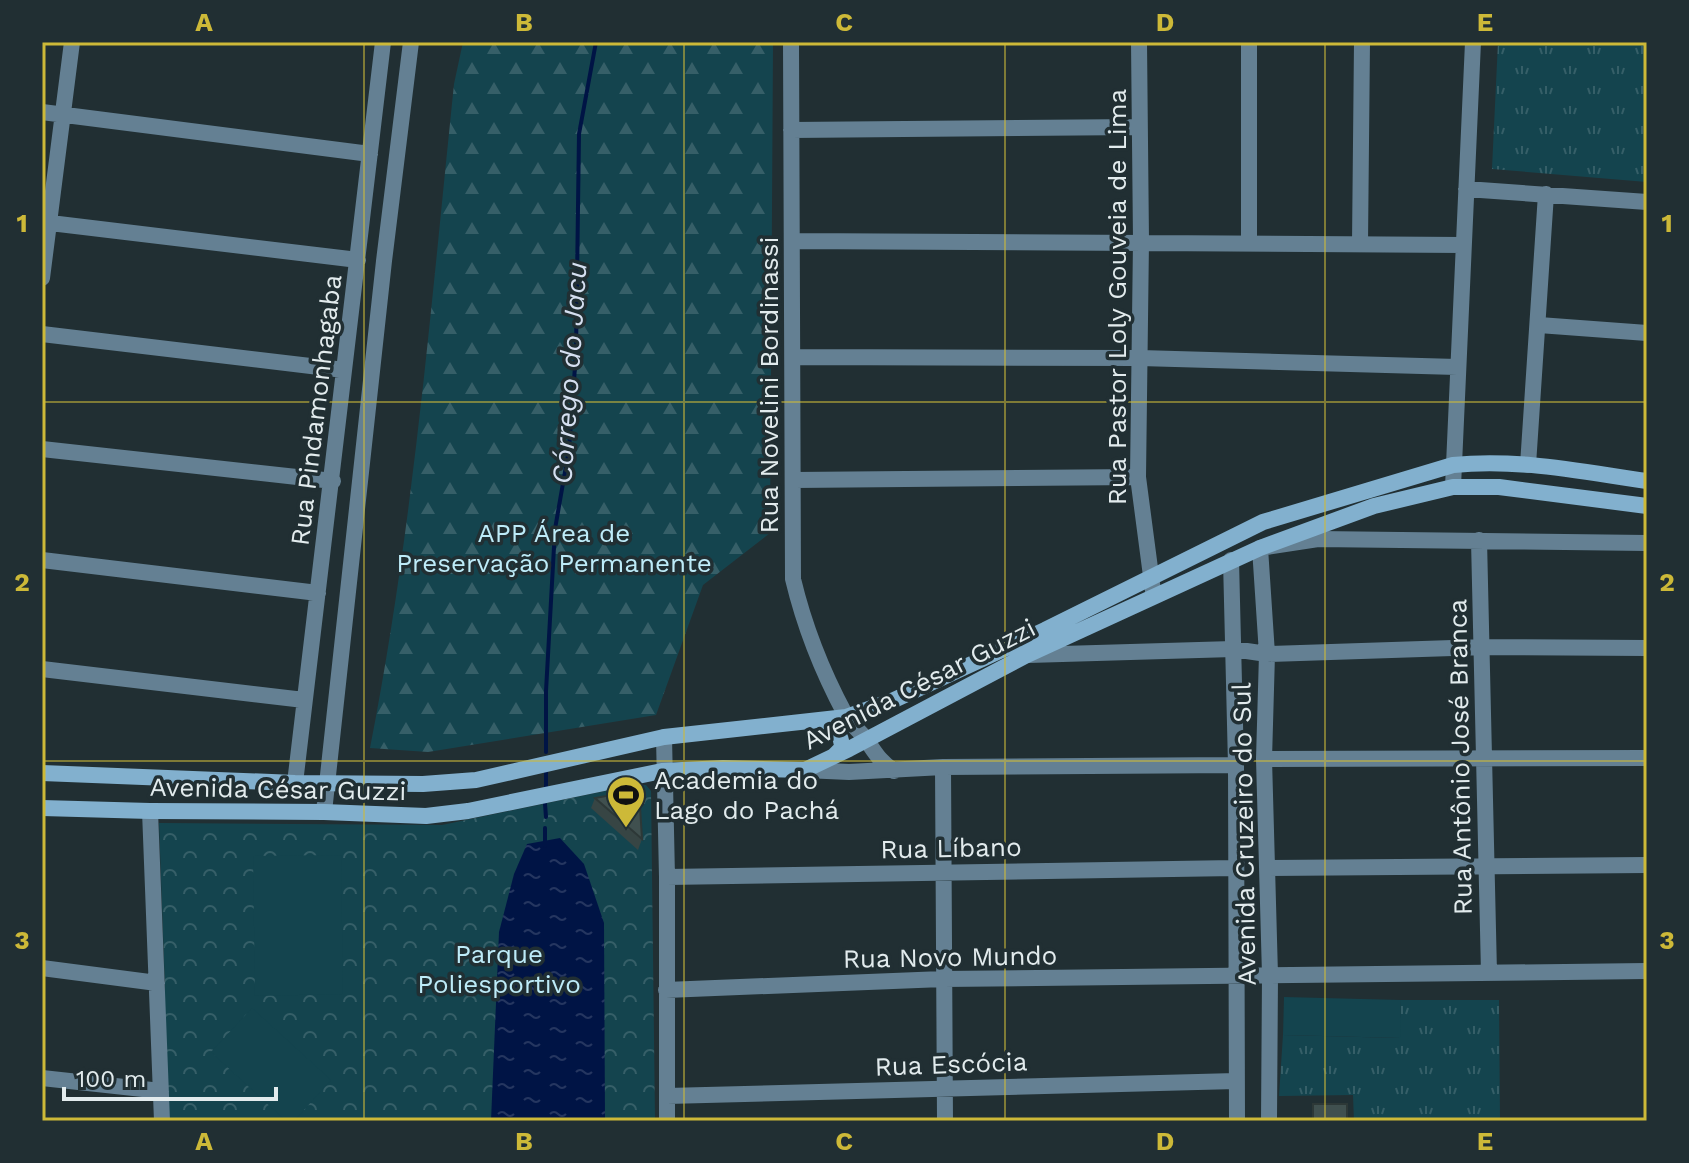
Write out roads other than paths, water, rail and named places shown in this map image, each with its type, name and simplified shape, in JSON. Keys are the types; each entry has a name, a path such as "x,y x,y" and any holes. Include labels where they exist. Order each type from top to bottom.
{"street":[{"path":"42,278 45,222 72,42"},
{"name":"Rua Pindamonhagaba","path":"295,783 383,42"},
{"path":"324,812 382,277 411,42"},
{"name":"Rua Novelini Bordinassi","path":"791,42 793,579 811,637 846,717 866,739 874,755 894,771"},
{"name":"Rua Pastor Loly Gouveia de Lima","path":"1139,42 1141,241 1138,477 1154,598"},
{"path":"1249,42 1249,243"},
{"path":"1360,243 1362,42"},
{"path":"1453,487 1473,42"},
{"path":"42,112 370,154"},
{"path":"791,130 1139,127"},
{"path":"1466,189 1647,202"},
{"path":"1528,465 1546,194"},
{"path":"45,222 358,260"},
{"path":"793,241 1463,245"},
{"path":"1539,325 1647,333"},
{"path":"42,334 344,370"},
{"path":"794,357 1140,358 1457,367"},
{"path":"42,449 333,481"},
{"name":"Avenida César Guzzi","path":"42,773 295,783 423,784 476,780 664,737 823,722 894,700 1263,522 1453,465 1482,462 1528,465 1647,481"},
{"path":"794,480 1138,477"},
{"name":"Avenida César Guzzi","path":"42,808 426,816 662,771 723,768 805,770 1027,655 1231,560 1374,506 1453,487 1499,487 1647,506"},
{"path":"1260,548 1318,539 1647,543"},
{"name":"Rua Antônio José Branca","path":"1479,540 1489,973"},
{"name":"Avenida Cruzeiro do Sul","path":"1260,548 1267,654 1264,759 1269,868 1269,1121"},
{"path":"42,560 318,593"},
{"name":"Avenida Cruzeiro do Sul","path":"1231,560 1236,765 1237,1121"},
{"path":"1027,655 1233,649 1267,654 1483,647 1647,648"},
{"path":"42,669 304,700"},
{"path":"823,722 835,729 842,739 842,748 834,756"},
{"path":"664,737 667,1121"},
{"path":"1264,759 1647,758"},
{"path":"805,770 1236,765"},
{"path":"943,767 945,1121"},
{"path":"150,811 162,1121"},
{"path":"1269,868 1647,865"},
{"name":"Rua Líbano","path":"667,877 1235,868"},
{"path":"42,968 157,983"},
{"name":"Rua Novo Mundo","path":"666,990 943,979 1647,971"},
{"path":"42,1078 161,1091"},
{"name":"Rua Escócia","path":"667,1096 1236,1081"}],"water":[{"path":"560,838 584,864 604,923 605,1121 491,1121 499,932 514,874 527,844"}],"waterway":[{"name":"Córrego do Jacu","path":"546,752 546,691 555,529 569,449 576,353 579,134 596,42"},
{"name":"Córrego do Jacu","path":"546,769 546,787"},
{"name":"Córrego do Jacu","path":"545,804 546,817"},
{"name":"Córrego do Jacu","path":"545,828 545,846"}],"place":[{"name":"Academia do Lago do Pachá","path":"626,829"}],"park label":[{"name":"APP Área de Preservação Permanente","path":"554,548"},
{"name":"Parque Poliesportivo","path":"499,969"}]}
